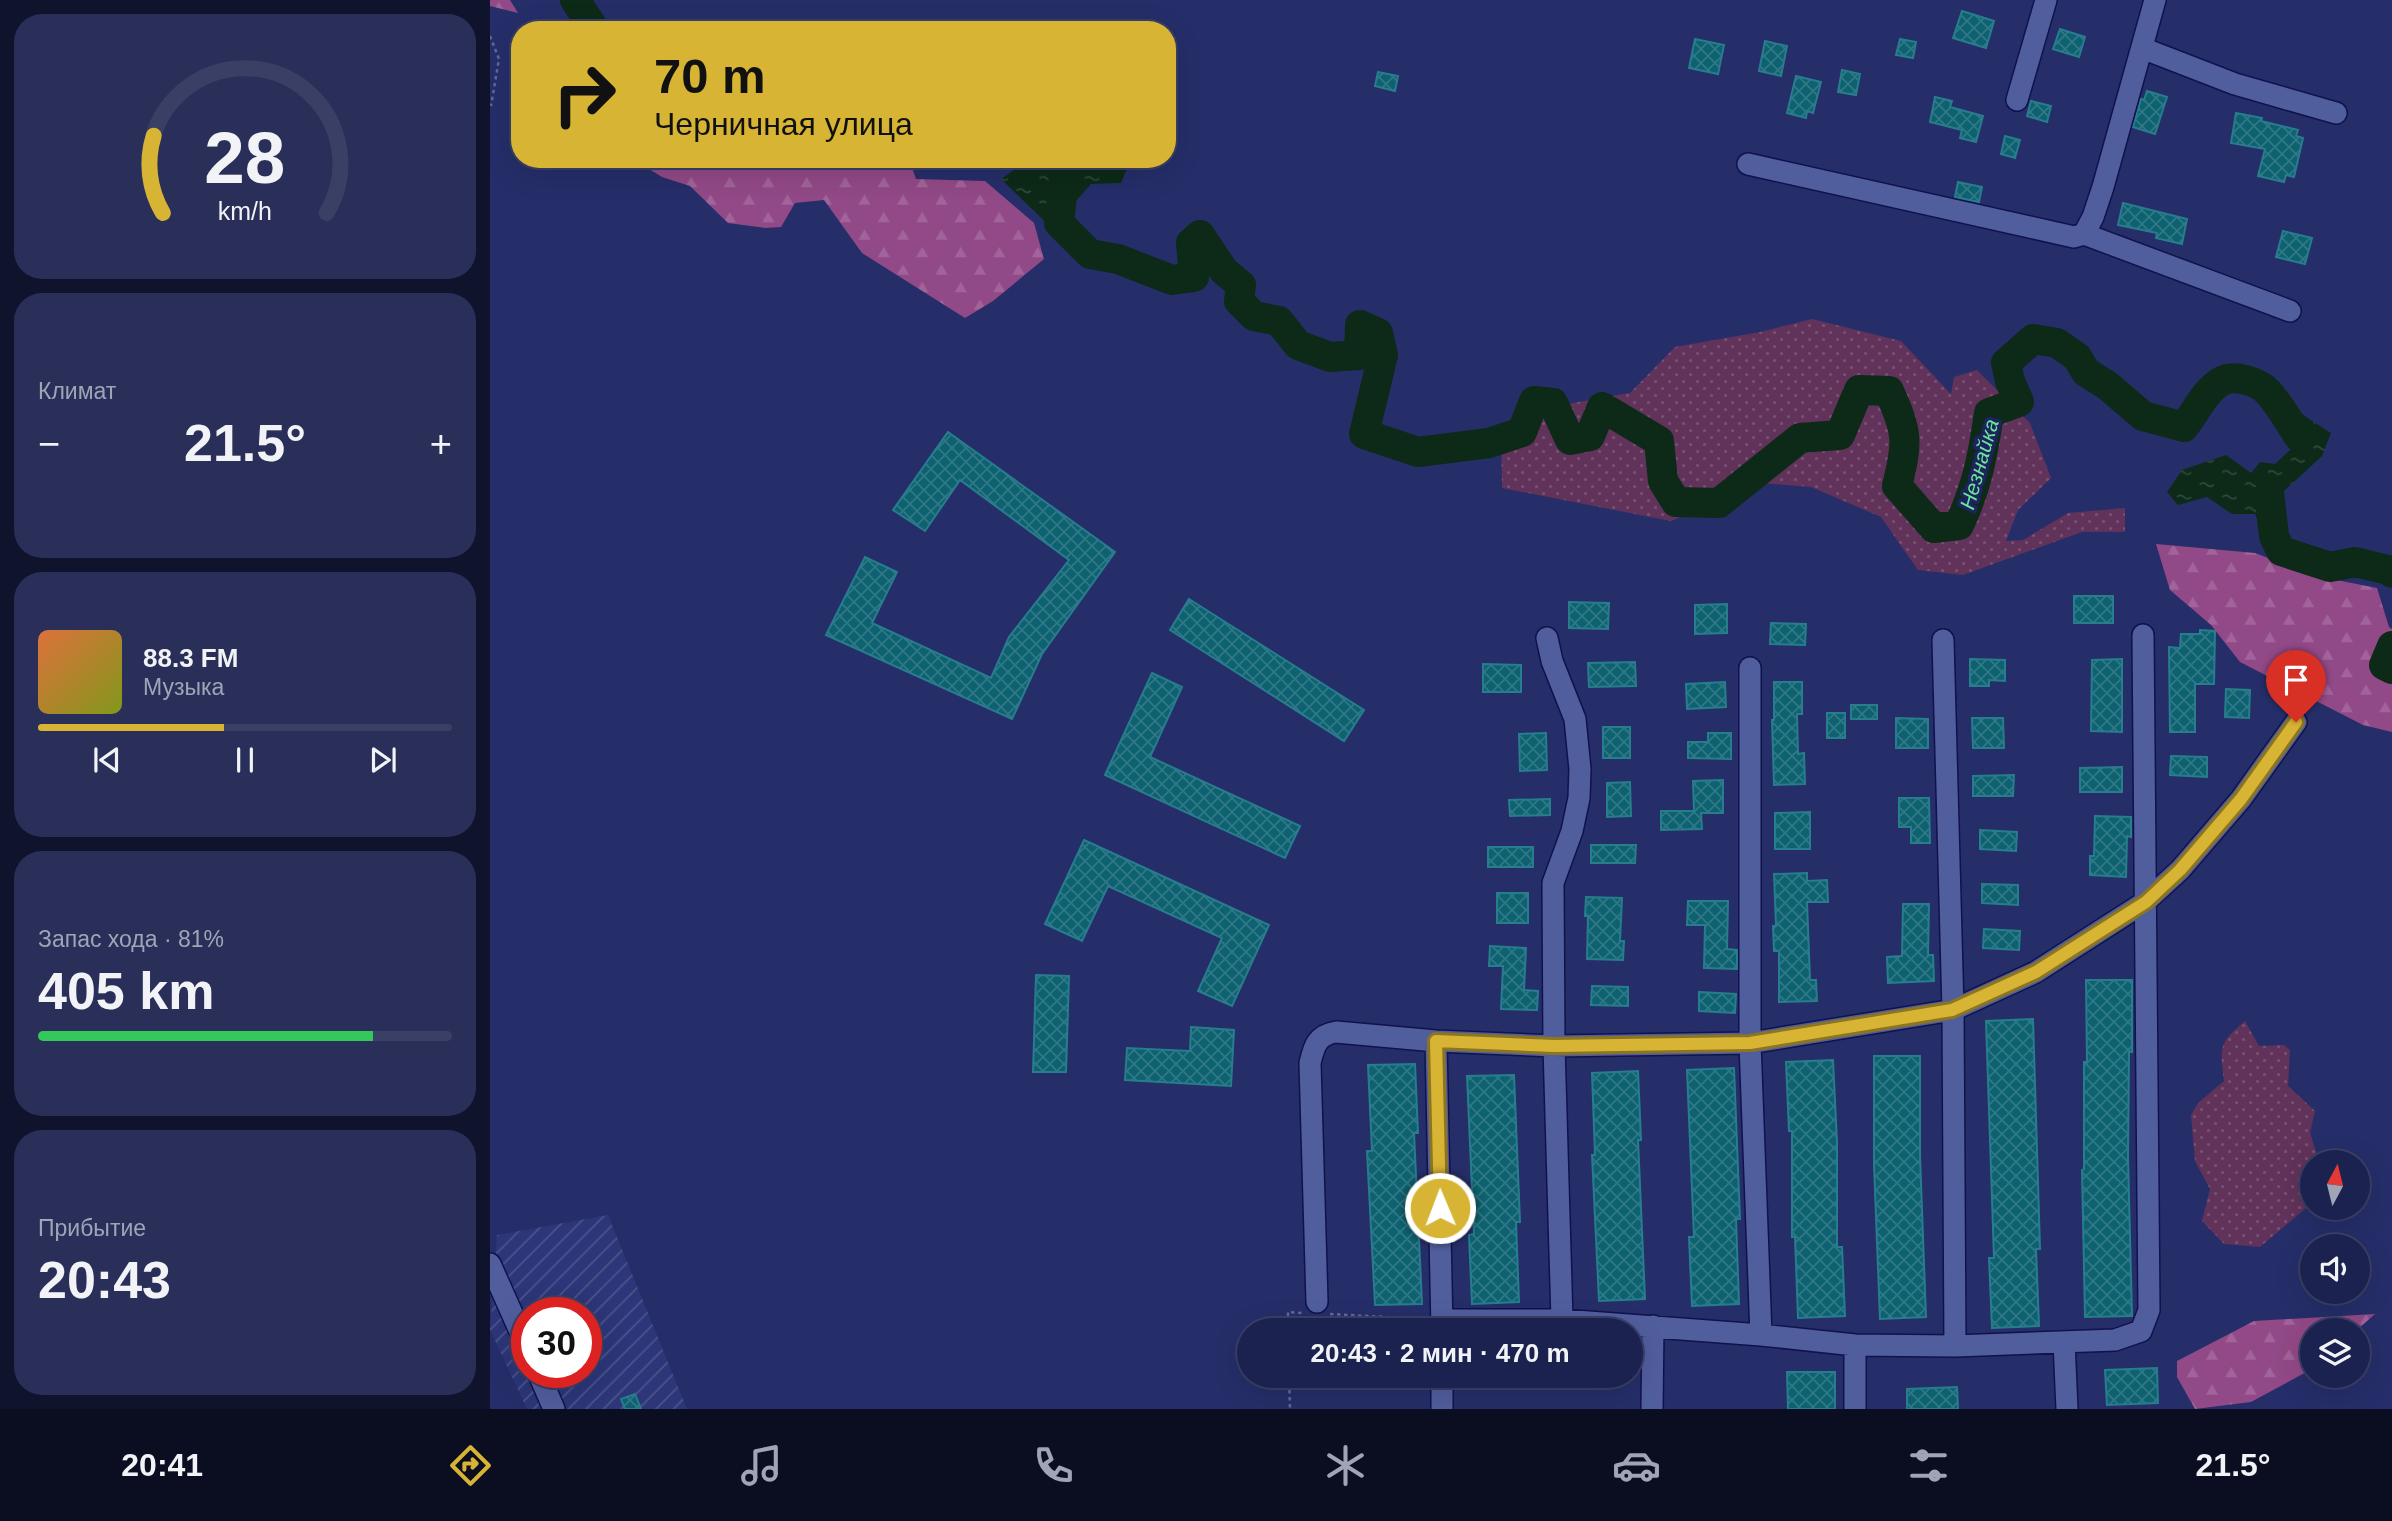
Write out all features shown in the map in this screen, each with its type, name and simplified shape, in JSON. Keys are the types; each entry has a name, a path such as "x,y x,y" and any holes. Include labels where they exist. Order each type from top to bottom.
{"street":[{"path":"2017,100 2046,0"},
{"path":"2084,234 2103,187 2155,0"},
{"path":"2142,48 2235,84 2336,113"},
{"path":"1748,164 2074,237 2084,234 2290,311"},
{"path":"1643,1325 1854,1345 1955,1346 2115,1340 2141,1331 2149,1310 2143,635"},
{"path":"1547,638 1552,662 1574,719 1580,769 1579,798 1572,831 1553,883 1554,1046 1562,1318"},
{"path":"1943,640 1952,1010 1955,1346"},
{"path":"1750,668 1750,1043 1761,1335"},
{"path":"1316,1309 1310,1063 1317,1040 1325,1034 1336,1032 1436,1041 1554,1046 1750,1043 1952,1010 2036,972 2146,902 2180,870 2241,799 2296,722"},
{"path":"1436,1041 1442,1318"},
{"path":"490,1264 511,1311"},
{"path":"1652,1409 1653,1326"},
{"path":"2064,1342 2067,1409"},
{"path":"1854,1345 1855,1409"},
{"path":"545,1388 554,1409"},
{"path":"1442,1388 1442,1409"}],"path":[{"path":"490,36 499,60 491,106"},
{"path":"1288,1318 1288,1312 1316,1309 1387,1318"},
{"path":"1289,1388 1290,1409"}],"shaded area":[{"path":"1812,319 1901,341 1951,394 1954,377 1977,370 2030,423 2051,478 2018,510 2006,541 2023,540 2068,513 2125,508 2125,532 2082,532 1963,575 1918,570 1881,517 1811,487 1761,483 1671,521 1502,488 1501,426 1573,403 1630,393 1675,347 1760,332"},
{"path":"2245,1021 2259,1046 2284,1045 2290,1050 2288,1086 2315,1111 2310,1132 2315,1150 2300,1150 2300,1213 2260,1247 2224,1244 2202,1221 2210,1189 2195,1161 2191,1115 2198,1103 2224,1081 2222,1053 2225,1041"},
{"path":"608,1215 687,1409 527,1409 517,1388 602,1388 602,1297 511,1297 511,1375 490,1330 497,1235"}],"green space":[{"path":"490,0 510,0 518,13 490,6"},
{"path":"648,168 912,168 916,179 985,181 1034,223 1044,259 993,301 965,318 862,253 824,200 795,203 781,227 765,228 728,223 690,186 662,177"},
{"path":"2156,544 2255,553 2316,576 2377,588 2389,627 2392,629 2392,732 2363,725 2240,662 2211,625 2170,590"},
{"path":"2375,1314 2370,1318 2306,1318"},
{"path":"2300,1318 2300,1375 2251,1402 2195,1409 2177,1377 2177,1361 2254,1321"}],"water":[{"path":"1127,168 1121,183 1091,184 1068,210 1066,230 1058,234 1001,179 1014,170"},
{"path":"2285,399 2331,433 2322,456 2284,491 2280,525 2267,541 2255,514 2232,514 2207,497 2178,505 2167,492 2182,470 2226,455 2251,473 2260,462 2275,464 2291,449 2272,404"}],"building":[{"path":"1962,11 1994,21 1986,48 1953,38"},
{"path":"2060,29 2085,37 2079,57 2053,49"},
{"path":"1695,39 1724,45 1718,74 1689,68"},
{"path":"1900,39 1916,42 1913,58 1896,55"},
{"path":"1765,41 1787,46 1781,76 1759,71"},
{"path":"1842,70 1860,74 1856,95 1838,92"},
{"path":"1378,72 1398,76 1395,91 1375,86"},
{"path":"1796,76 1821,82 1813,113 1807,111 1806,118 1787,113"},
{"path":"2147,91 2167,97 2155,134 2133,127 2141,99 2144,100"},
{"path":"1935,97 1952,101 1950,107 1983,116 1976,142 1960,138 1962,130 1930,122"},
{"path":"2031,101 2051,106 2047,122 2027,116"},
{"path":"2236,113 2298,130 2296,136 2303,138 2294,177 2286,175 2284,182 2258,176 2265,149 2231,143"},
{"path":"2005,136 2020,140 2015,158 2001,154"},
{"path":"1958,182 1982,187 1979,202 1955,197"},
{"path":"2123,203 2187,219 2182,244 2156,238 2157,233 2118,225"},
{"path":"2283,231 2312,238 2305,264 2276,257"},
{"path":"948,432 1115,552 1042,654 1012,719 826,635 865,557 897,572 872,623 991,678 1009,637 1069,560 960,480 925,531 893,510"},
{"path":"2074,596 2113,596 2113,623 2074,623"},
{"path":"1189,599 1364,710 1344,741 1170,630"},
{"path":"1569,602 1609,603 1608,629 1569,628"},
{"path":"1727,604 1727,633 1695,634 1695,605"},
{"path":"1771,623 1806,624 1805,645 1770,644"},
{"path":"2200,630 2215,631 2214,684 2195,684 2195,732 2170,732 2169,647 2180,648 2181,634 2200,634"},
{"path":"1970,659 2005,660 2005,681 1989,680 1989,686 1970,686"},
{"path":"2122,659 2122,732 2091,731 2092,660"},
{"path":"1635,662 1636,686 1589,687 1588,663"},
{"path":"1483,664 1521,665 1521,692 1483,692"},
{"path":"1152,673 1182,687 1150,757 1300,826 1285,858 1105,775"},
{"path":"1725,682 1726,707 1687,709 1686,684"},
{"path":"1774,682 1802,682 1802,714 1797,714 1798,754 1804,753 1805,784 1774,785"},
{"path":"2226,689 2250,690 2249,718 2225,717"},
{"path":"1851,705 1877,705 1877,719 1851,719"},
{"path":"1827,713 1845,713 1845,738 1827,738"},
{"path":"1896,718 1928,719 1928,748 1896,748"},
{"path":"1972,718 2003,718 2004,748 1973,748"},
{"path":"1603,727 1630,727 1630,758 1603,758"},
{"path":"1546,733 1547,770 1520,771 1519,734"},
{"path":"1708,733 1731,733 1731,759 1688,758 1688,742 1708,742"},
{"path":"2171,756 2207,757 2207,777 2170,775"},
{"path":"2122,767 2122,792 2080,792 2080,768"},
{"path":"2014,775 2013,796 1973,796 1973,776"},
{"path":"1723,780 1723,813 1701,813 1702,829 1661,830 1661,811 1694,811 1693,781"},
{"path":"1630,782 1631,816 1607,817 1607,783"},
{"path":"1899,798 1929,798 1930,843 1911,843 1911,827 1899,827"},
{"path":"1550,799 1550,815 1510,816 1509,800"},
{"path":"1810,812 1810,849 1775,849 1775,813"},
{"path":"2095,816 2131,817 2131,837 2127,836 2126,877 2090,875 2090,856 2094,856"},
{"path":"1980,830 2017,832 2016,851 1980,849"},
{"path":"1084,840 1269,925 1232,1006 1198,991 1222,938 1108,886 1082,941 1045,924"},
{"path":"1591,845 1636,845 1635,863 1591,863"},
{"path":"1488,847 1533,847 1533,867 1488,867"},
{"path":"1807,873 1807,881 1827,880 1828,902 1807,902 1810,980 1816,980 1817,1001 1779,1002 1779,951 1774,951 1773,926 1776,926 1774,874"},
{"path":"1982,884 2018,885 2018,905 1982,903"},
{"path":"1497,893 1528,893 1528,923 1497,923"},
{"path":"1586,897 1622,898 1620,941 1624,941 1623,960 1587,959"},
{"path":"1688,901 1728,901 1727,949 1737,950 1737,969 1704,968 1705,925 1687,925"},
{"path":"1903,904 1929,904 1928,955 1933,955 1934,981 1888,983 1887,957 1902,956"},
{"path":"1984,929 2020,931 2019,950 1983,948"},
{"path":"1490,946 1526,948 1524,990 1538,991 1537,1010 1501,1009 1503,966 1489,966"},
{"path":"1036,975 1069,976 1066,1072 1033,1072"},
{"path":"2086,980 2132,980 2128,1157 2132,1316 2085,1317 2082,1170 2084,1062 2087,1062"},
{"path":"1592,986 1628,987 1628,1006 1591,1005"},
{"path":"1699,992 1736,994 1735,1013 1699,1011"},
{"path":"2033,1019 2040,1249 2036,1249 2039,1326 1992,1328 1989,1258 1994,1258 1986,1021"},
{"path":"1191,1027 1234,1030 1231,1086 1125,1080 1127,1048 1190,1051"},
{"path":"1874,1056 1920,1056 1920,1156 1926,1317 1880,1319 1874,1165"},
{"path":"1833,1060 1837,1143 1837,1247 1842,1247 1845,1316 1798,1318 1795,1237 1792,1237 1792,1131 1789,1131 1786,1062"},
{"path":"1415,1064 1418,1133 1414,1133 1422,1304 1375,1305 1367,1151 1372,1151 1368,1065"},
{"path":"1734,1068 1740,1219 1736,1219 1739,1304 1692,1306 1689,1237 1694,1237 1687,1070"},
{"path":"1638,1071 1641,1140 1638,1140 1645,1299 1599,1301 1592,1155 1595,1155 1592,1073"},
{"path":"1514,1075 1520,1222 1516,1222 1519,1302 1472,1304 1469,1235 1474,1234 1467,1076"},
{"path":"2157,1368 2158,1403 2107,1405 2105,1370"},
{"path":"1787,1372 1835,1372 1835,1409 1788,1409"},
{"path":"1957,1387 1958,1409 1907,1409 1907,1389"},
{"path":"635,1394 641,1409 625,1409 621,1399"}],"waterway":[{"name":"Незнайка","path":"575,0 589,21"},
{"name":"Незнайка","path":"1065,168 1059,223 1090,254 1118,259 1172,280 1194,277 1191,243 1200,235 1224,271 1241,285 1239,301 1254,316 1279,321 1298,345 1330,357 1359,355 1360,325 1378,333 1383,355 1364,434 1418,452 1489,443 1522,432 1534,401 1553,403 1570,440 1590,436 1602,407 1659,441 1663,481 1676,502 1719,503 1800,438 1840,435 1859,390 1889,391 1900,417 1904,438 1897,486 1934,528 1959,525 1978,471 1989,413 2019,402 2006,363 2033,339 2057,343 2077,357 2086,372 2108,386 2143,416 2184,427 2206,396 2222,381 2233,378 2253,382 2264,388 2272,397 2299,437"},
{"name":"Незнайка","path":"2269,493 2274,536 2281,551 2330,567 2355,562 2392,573"},
{"name":"Незнайка","path":"2392,646 2384,665 2392,669"}],"route":[{"path":"1440,1208 1436,1041 1554,1046 1750,1043 1952,1010 2036,972 2146,902 2180,870 2241,799 2296,722"}]}
